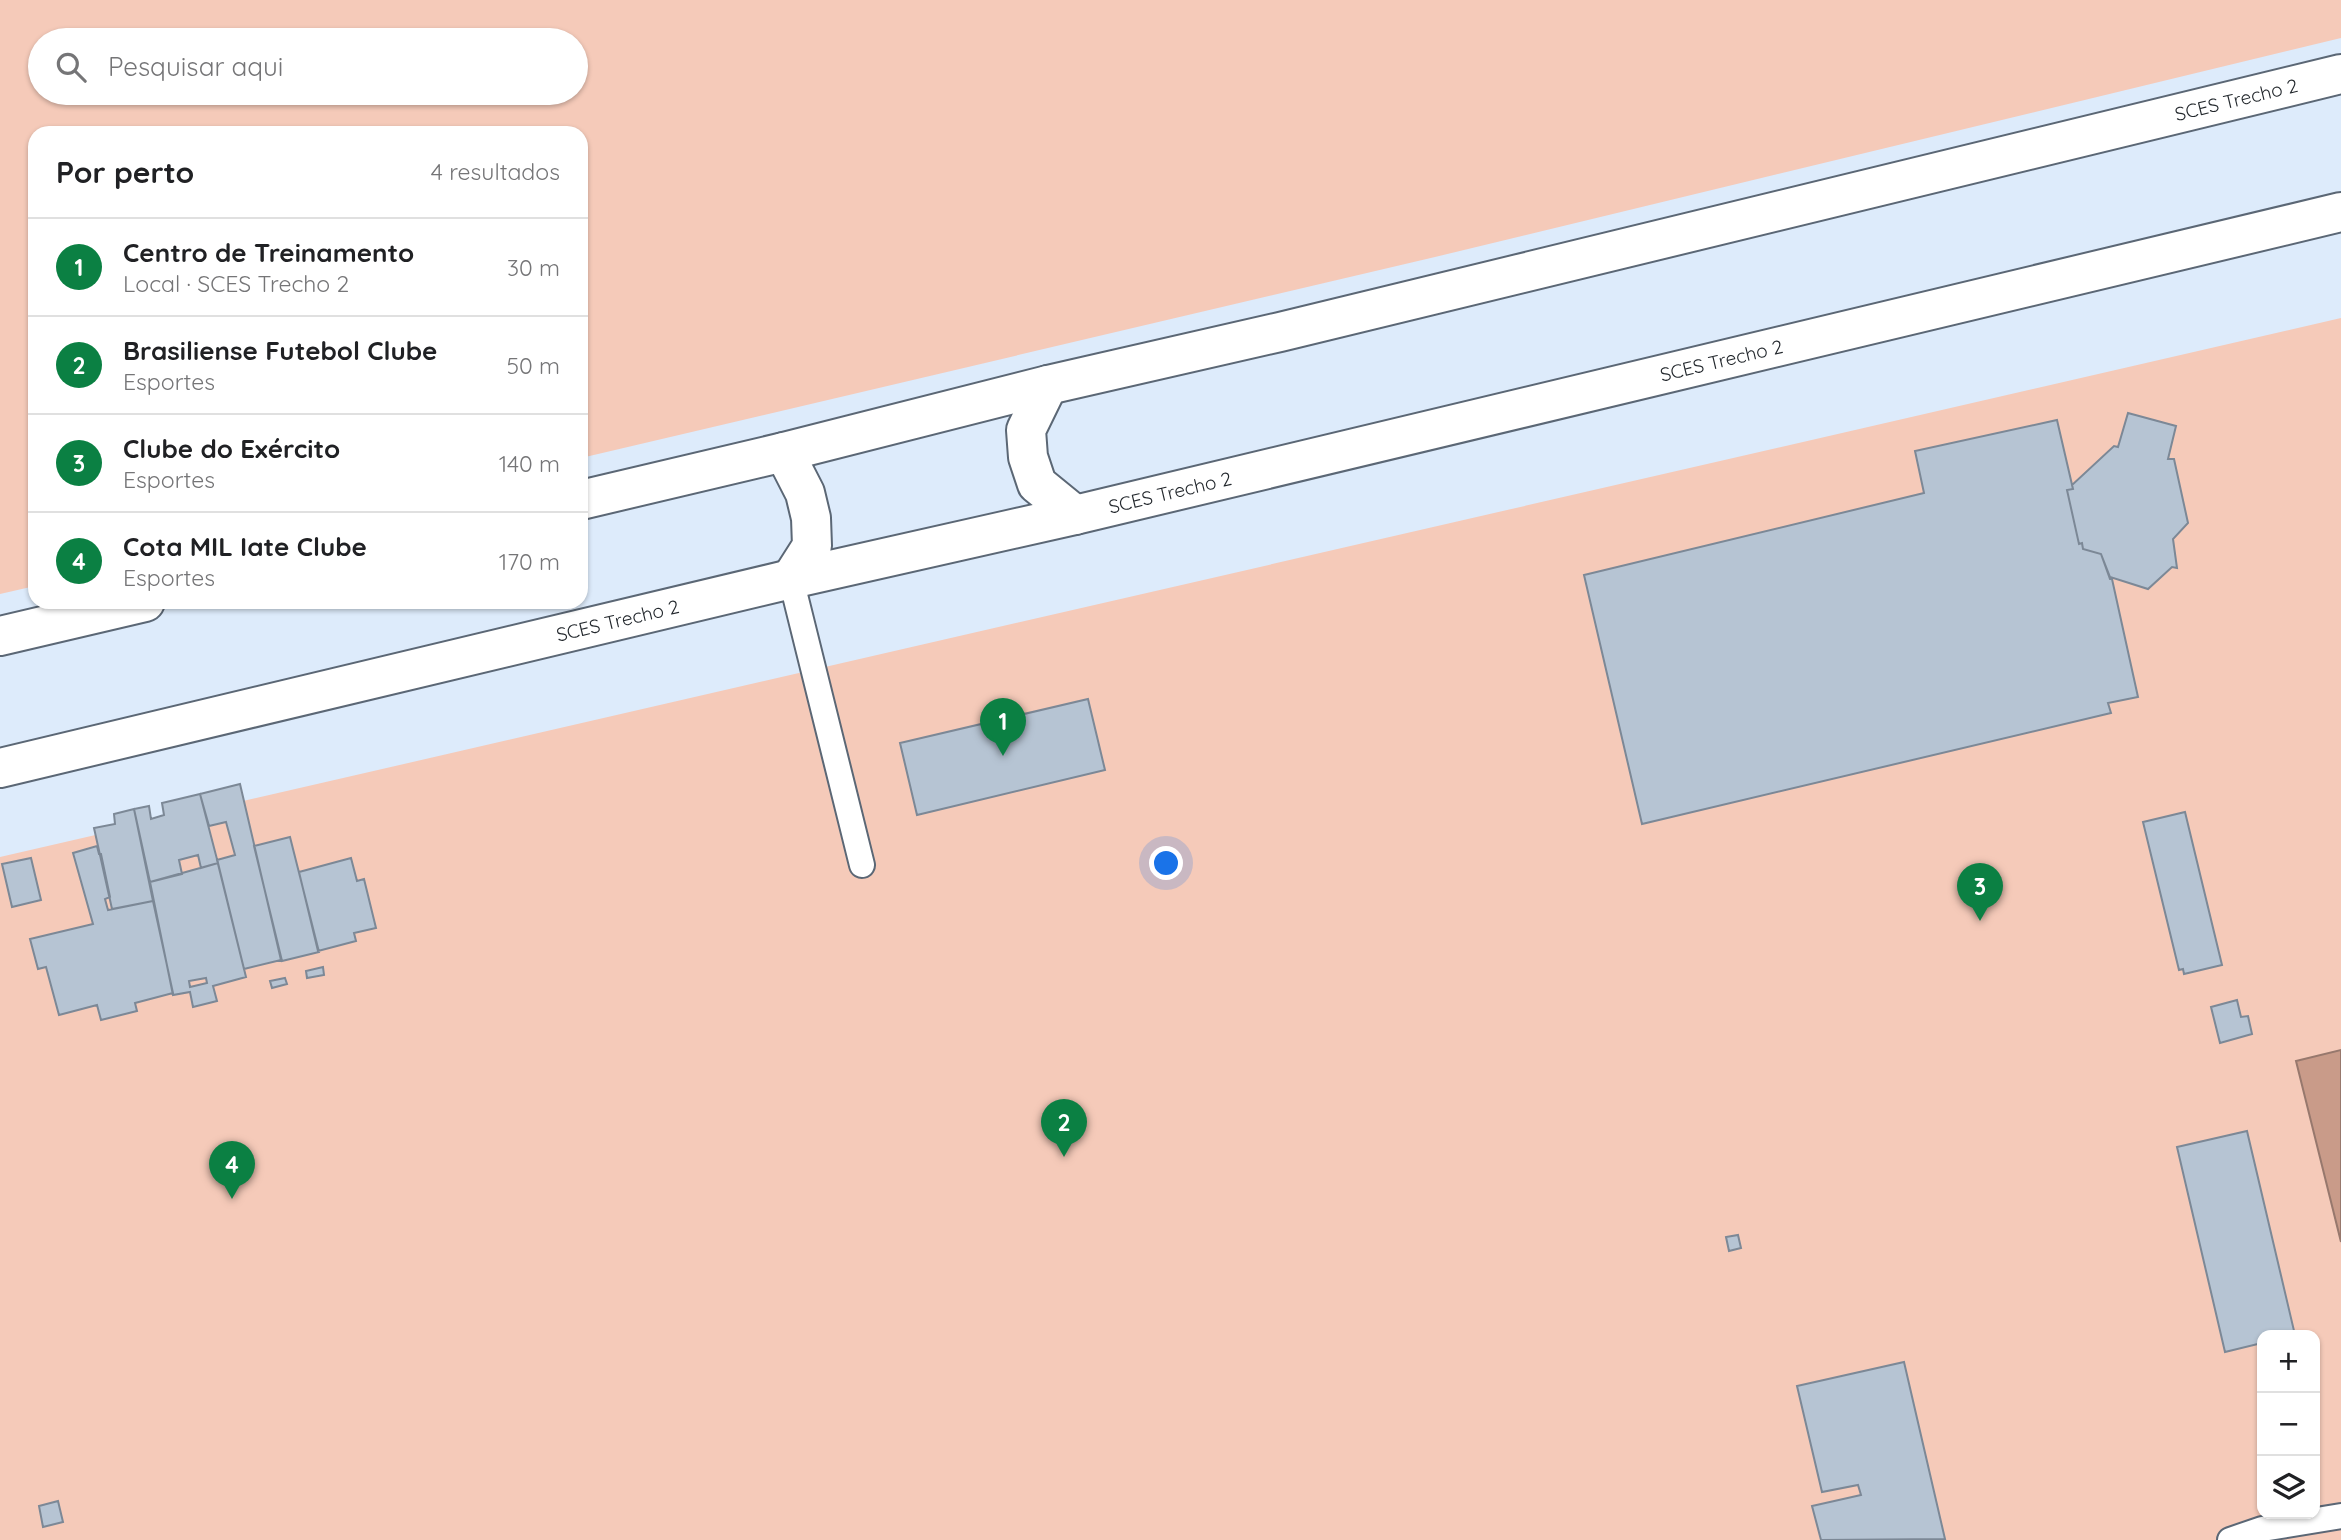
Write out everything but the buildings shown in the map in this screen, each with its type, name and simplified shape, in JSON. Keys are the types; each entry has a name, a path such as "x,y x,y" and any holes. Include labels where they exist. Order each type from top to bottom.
{"main road":[{"name":"SCES Trecho 2","path":"588,498 2341,74"},
{"name":"SCES Trecho 2","path":"0,768 791,579 1075,515 2341,212"},
{"path":"1048,385 1026,430 1028,457 1037,484 1075,515"},
{"path":"784,452 805,493 811,518 812,546 791,579"},
{"path":"0,636 115,609"}],"lane":[{"path":"791,579 862,865"},
{"path":"2230,1540 2262,1529 2341,1516"}],"shaded area":[{"path":"0,0 2341,0 2341,38 1435,257 588,456 588,126 28,126 28,588 0,594"},
{"path":"2341,318 2341,1540 0,1540 0,857"},
{"path":"2341,1050 2341,1242 2296,1061"}],"place":[{"name":"Centro de Treinamento","path":"1003,756"},
{"name":"Clube do Exército","path":"1980,921"},
{"name":"Brasiliense Futebol Clube","path":"1064,1157"},
{"name":"Cota MIL Iate Clube","path":"232,1199"}]}
